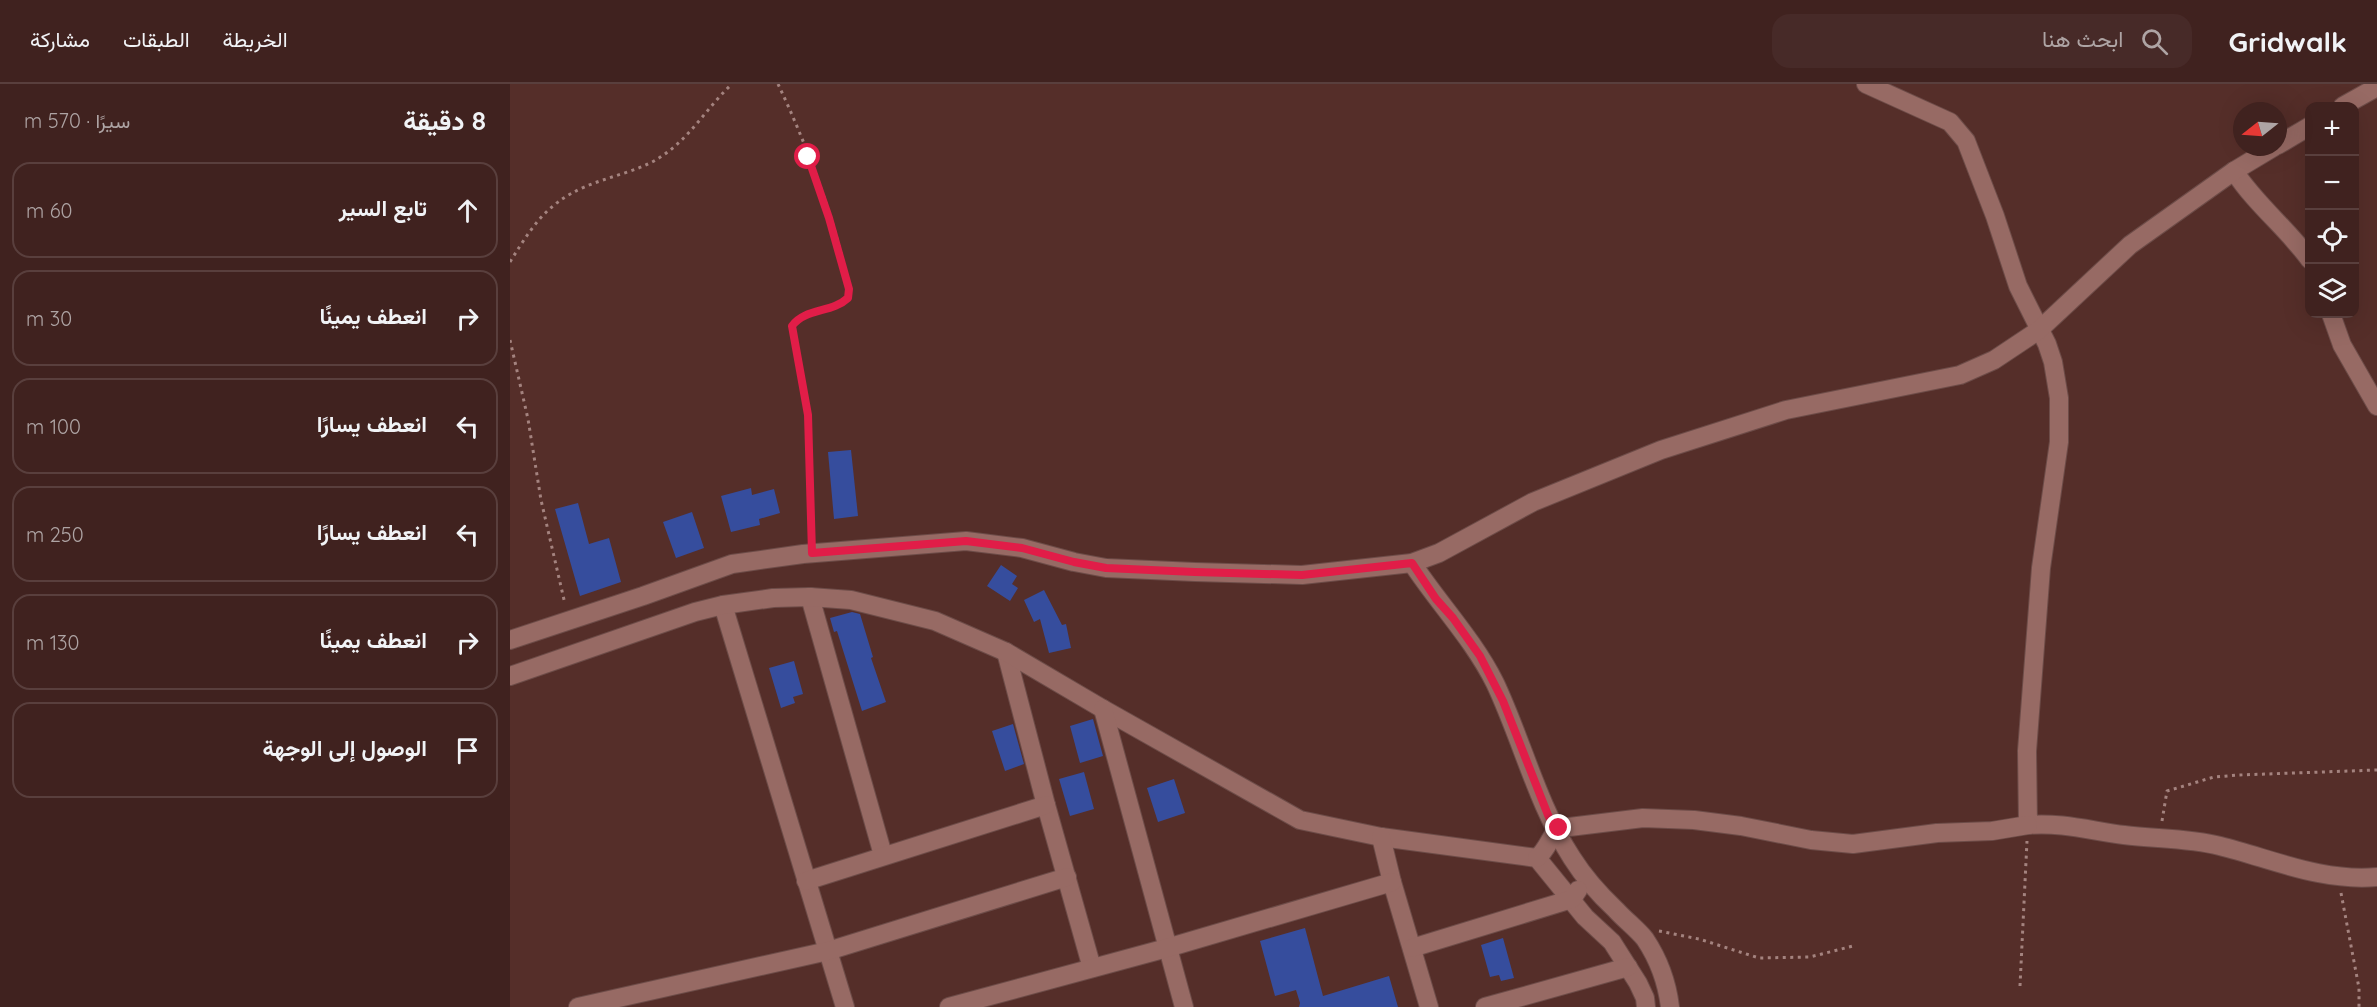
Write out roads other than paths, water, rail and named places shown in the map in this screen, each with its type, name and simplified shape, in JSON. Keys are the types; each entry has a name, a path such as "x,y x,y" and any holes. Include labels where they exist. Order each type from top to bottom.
{"street":[{"path":"1866,84 1950,122 1959,131 1969,148 1995,216 2018,286 2047,344 2053,362 2059,398 2059,442 2038,598 2027,751 2028,825"},
{"path":"2350,102 2377,87"},
{"path":"2287,139 2305,129"},
{"path":"510,640 732,564 812,553 966,541 1022,548 1106,568 1302,575 1412,563 1438,553 1533,502 1660,450 1786,410 1960,375 1994,360 2039,330 2130,245 2234,171 2259,156"},
{"path":"2234,171 2264,210 2295,240 2305,253"},
{"path":"2332,318 2342,345 2377,406"},
{"path":"1412,563 1436,599 1453,618 1480,656 1503,701 1556,830 1584,874 1644,938 1664,974 1670,1007"},
{"path":"810,597 884,855"},
{"path":"510,676 695,612 723,605 773,598 810,597 851,600 935,621 1006,652 1102,709 1300,820 1382,837 1538,858 1585,917 1612,942 1643,992 1646,1007"},
{"path":"723,605 845,1007"},
{"path":"1006,652 1092,968"},
{"path":"1102,709 1184,1007"},
{"path":"806,881 1046,805"},
{"path":"1538,858 1549,846 1556,830 1570,825 1643,818 1694,820 1741,826 1811,840 1853,844 1937,833 1992,831 2028,825 2058,825 2125,836 2203,842 2291,868 2340,876 2377,877"},
{"path":"1382,837 1392,882 1429,1007"},
{"path":"1412,948 1572,899 1584,874"},
{"path":"578,1007 828,951 1067,877"},
{"path":"949,1007 1167,948 1392,882"},
{"path":"1485,1007 1628,967"}]}
